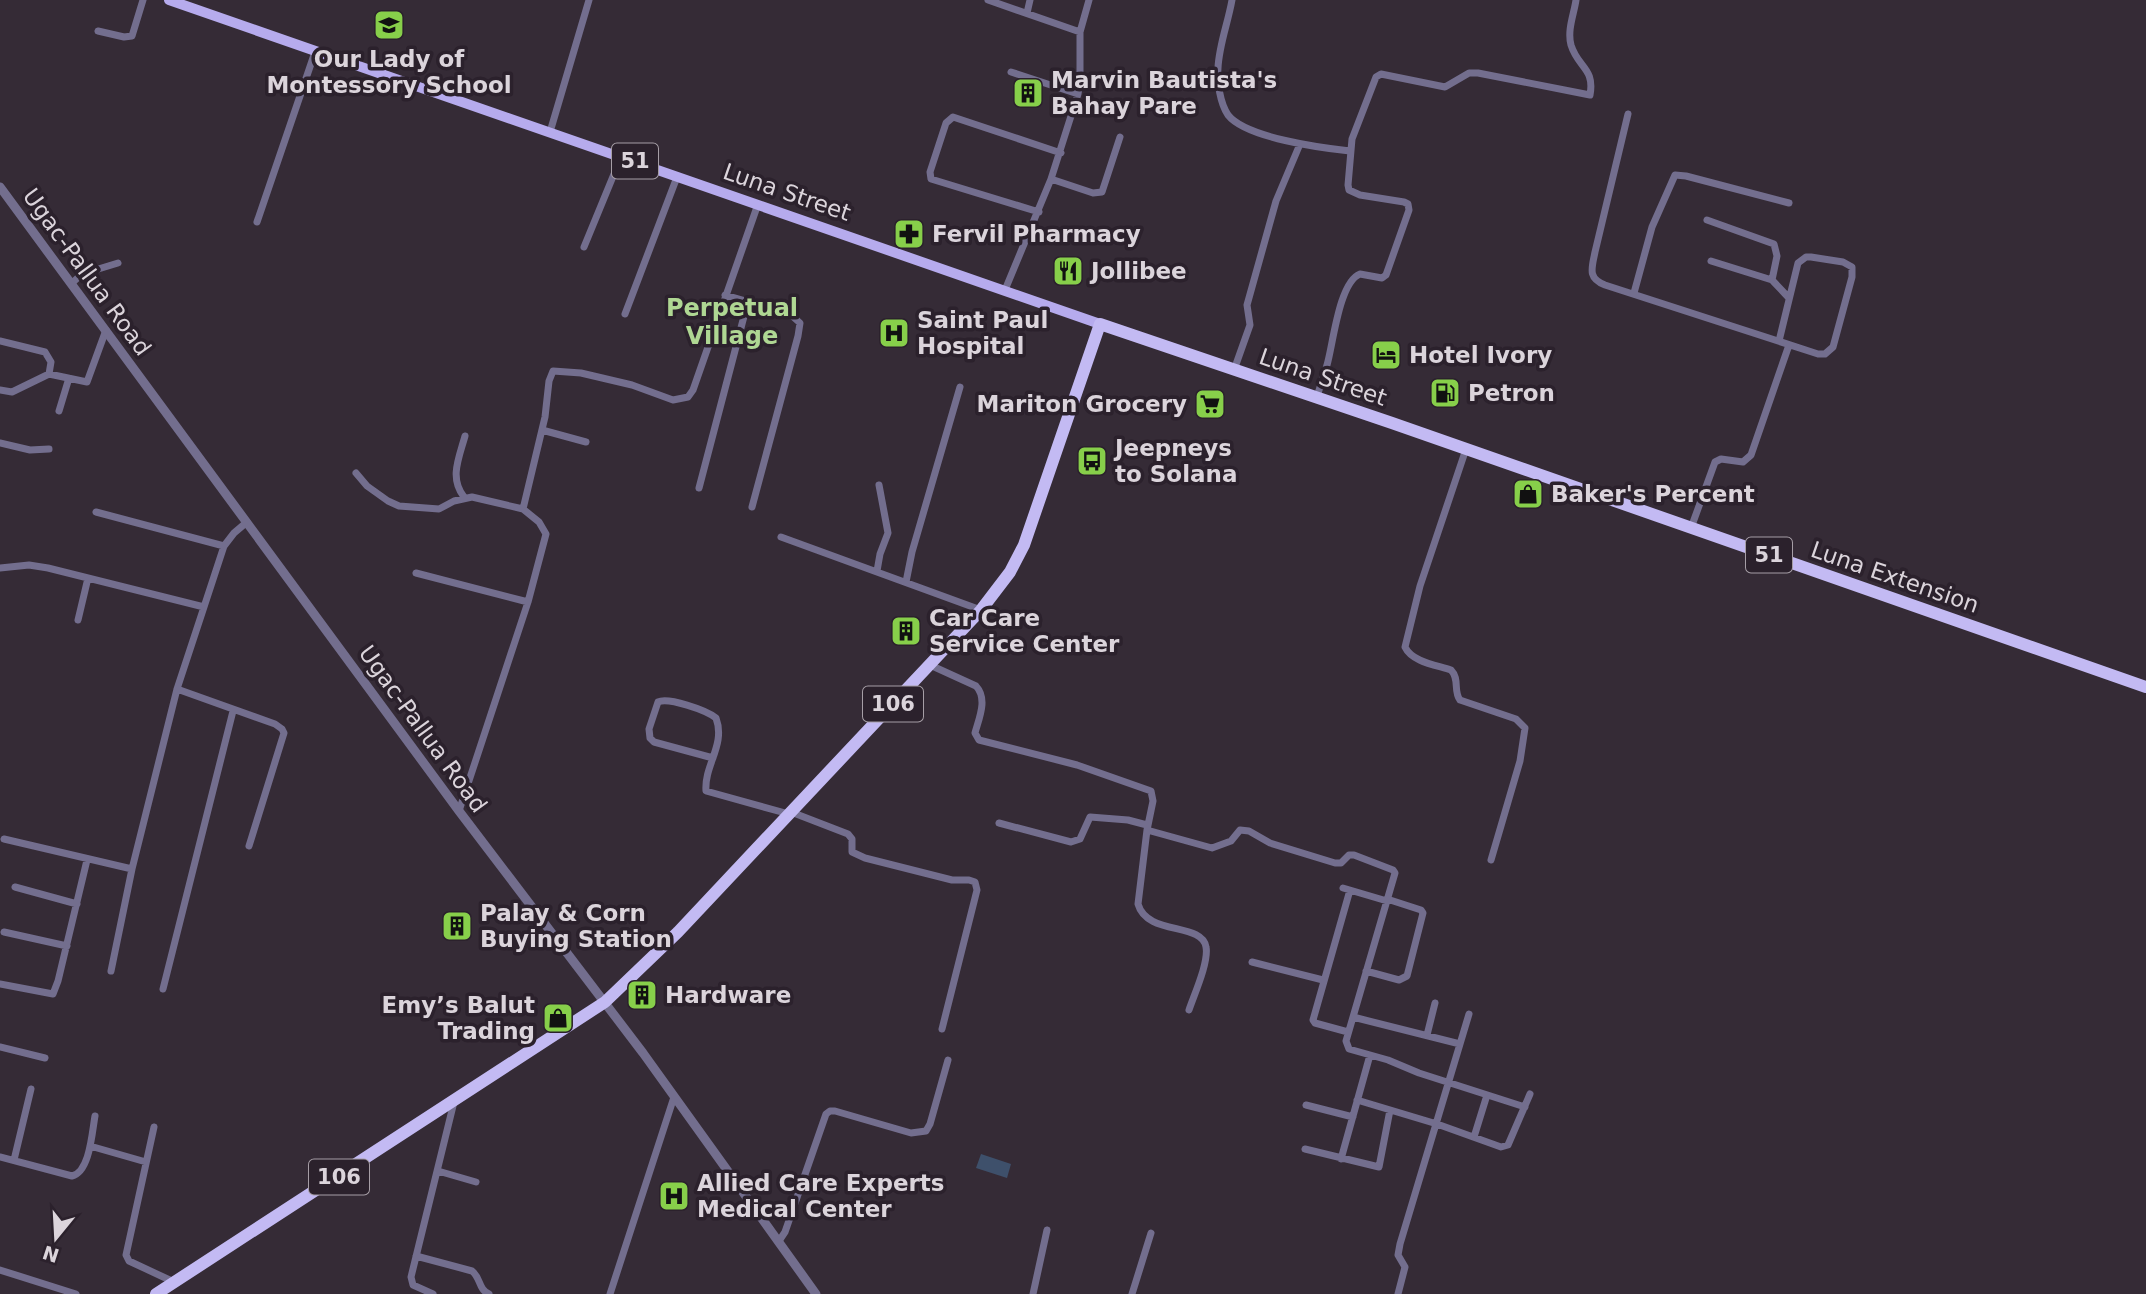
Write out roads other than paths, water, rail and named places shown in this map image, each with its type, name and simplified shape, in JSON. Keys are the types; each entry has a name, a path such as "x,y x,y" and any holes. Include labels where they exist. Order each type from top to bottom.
{"highway":[{"name":"Luna Street","path":"1100,324 1392,423"},
{"name":"106","path":"156,1294 605,1002 678,932 981,610 1010,572 1024,545 1100,324"},
{"name":"Luna Extension","path":"1392,423 2146,687"}],"main road":[{"name":"Luna Street","path":"169,0 1100,324"}],"street":[{"path":"98,31 124,37 132,36 143,0"},
{"path":"550,132 589,0"},
{"path":"988,0 1080,32"},
{"path":"1027,13 1030,0"},
{"path":"1005,290 1039,212 1078,94 1080,32 1089,0"},
{"path":"1232,0 1218,66 1223,105 1229,116 1237,122 1278,138 1350,151"},
{"path":"1317,397 1327,367 1333,330 1352,279 1360,274 1382,278 1387,275 1409,210 1408,204 1404,202 1360,195 1349,190 1352,139 1376,77 1381,74 1445,87 1469,73 1478,73 1590,95 1592,79 1576,55 1570,35 1576,0"},
{"path":"257,222 315,52"},
{"path":"1011,72 1078,94"},
{"path":"1628,114 1591,274 1599,282 1818,354 1830,352 1852,277 1852,267 1843,262 1806,257 1796,267 1779,341"},
{"path":"1039,212 931,179 930,172 946,123 953,117 1061,152"},
{"path":"1051,179 1093,193 1102,192 1120,137"},
{"path":"1234,370 1250,325 1247,305 1276,201 1300,144"},
{"path":"584,247 621,157"},
{"path":"1633,293 1652,227 1675,175 1789,202"},
{"path":"625,314 677,177"},
{"name":"Ugac-Pallua Road","path":"0,187 459,811 605,1002 816,1294"},
{"path":"523,509 553,371 581,373 673,400 688,397 706,356 758,204"},
{"path":"1707,220 1774,244 1777,256 1772,280"},
{"path":"1710,261 1772,280 1788,299"},
{"path":"72,283 82,274 118,263"},
{"path":"725,295 790,314 800,323 792,362 752,507"},
{"path":"699,488 748,301"},
{"path":"0,390 12,392 49,374 89,381 106,330"},
{"path":"0,341 45,352 51,362 49,374"},
{"path":"1691,528 1715,462 1721,459 1743,462 1751,455 1789,345"},
{"path":"59,411 69,378"},
{"path":"906,582 912,552 960,387"},
{"path":"542,430 586,442"},
{"path":"464,498 456,486 457,466 465,436"},
{"path":"0,443 30,450 49,449"},
{"path":"1466,449 1420,586 1405,647 1408,654 1455,673 1457,696 1460,700 1516,719 1525,728 1520,761 1491,860"},
{"path":"356,473 367,486 399,506 439,509 472,497 523,509 539,522 546,534 545,547 528,602 459,811"},
{"path":"877,571 888,533 879,485"},
{"path":"96,512 225,546"},
{"path":"111,971 132,869 177,689 225,546 234,533 247,522"},
{"path":"781,537 981,610"},
{"path":"0,568 29,565 204,607"},
{"path":"416,573 528,602"},
{"path":"78,620 89,578"},
{"path":"930,665 980,690 982,702 975,733 979,740 1077,765 1148,790 1153,796 1138,904 1146,919 1199,935 1206,947 1206,958 1189,1010"},
{"path":"177,689 275,724 284,733 249,846"},
{"path":"713,758 654,742 650,738 649,729 658,702 665,699 716,718 720,729 713,758 706,786 709,793 790,813 848,834 852,839 852,852 865,858 952,880 975,882 977,890 942,1029"},
{"path":"163,989 233,711"},
{"path":"999,823 1072,842 1080,839 1090,817 1128,820 1212,848 1231,841 1240,830 1249,831 1270,843 1335,863 1341,863 1349,855 1354,855 1393,870 1395,873 1346,1041 1349,1049 1525,1107"},
{"path":"4,839 132,869"},
{"path":"0,984 53,994 87,860"},
{"path":"15,887 77,904"},
{"path":"1349,1032 1312,1020 1346,889 1423,913 1404,980 1366,971"},
{"path":"4,932 67,946"},
{"path":"1252,962 1323,980"},
{"path":"1427,1035 1435,1003"},
{"path":"1398,1294 1405,1267 1398,1255 1399,1244 1469,1014"},
{"path":"1353,1017 1460,1044"},
{"path":"0,1047 45,1058"},
{"path":"1341,1159 1370,1055"},
{"path":"779,1241 785,1232 826,1114 835,1111 911,1133 926,1131 948,1060"},
{"path":"14,1160 31,1089"},
{"path":"1357,1100 1505,1147 1530,1094"},
{"path":"1474,1137 1487,1095"},
{"path":"610,1294 674,1097"},
{"path":"433,1294 413,1285 411,1281 454,1102"},
{"path":"1306,1105 1353,1116"},
{"path":"1305,1149 1379,1167 1390,1110"},
{"path":"0,1157 72,1176 81,1172 90,1146 95,1115"},
{"path":"154,1127 127,1258 136,1265 175,1282"},
{"path":"90,1146 146,1161"},
{"path":"438,1171 476,1182"},
{"path":"1032,1294 1047,1230"},
{"path":"1132,1294 1151,1233"},
{"path":"416,1256 472,1271 482,1291 489,1294"},
{"path":"0,1270 76,1294"}],"water":[{"path":"981,1154 1011,1164 1007,1178 976,1168"}],"place":[{"name":"Our Lady of Montessory School","path":"389,25"},
{"name":"Marvin Bautista's Bahay Pare","path":"1028,93"},
{"name":"Fervil Pharmacy","path":"909,234"},
{"name":"Jollibee","path":"1068,271"},
{"name":"Saint Paul Hospital","path":"894,333"},
{"name":"Hotel Ivory","path":"1386,355"},
{"name":"Petron","path":"1445,393"},
{"name":"Mariton Grocery","path":"1210,404"},
{"name":"Jeepneys to Solana","path":"1092,461"},
{"name":"Baker's Percent","path":"1528,494"},
{"name":"Car Care Service Center","path":"906,631"},
{"name":"Palay & Corn Buying Station","path":"457,926"},
{"name":"Hardware","path":"642,995"},
{"name":"Emy’s Balut Trading","path":"558,1018"},
{"name":"Allied Care Experts Medical Center","path":"674,1196"}],"district":[{"name":"Perpetual Village","path":"732,322"}]}
